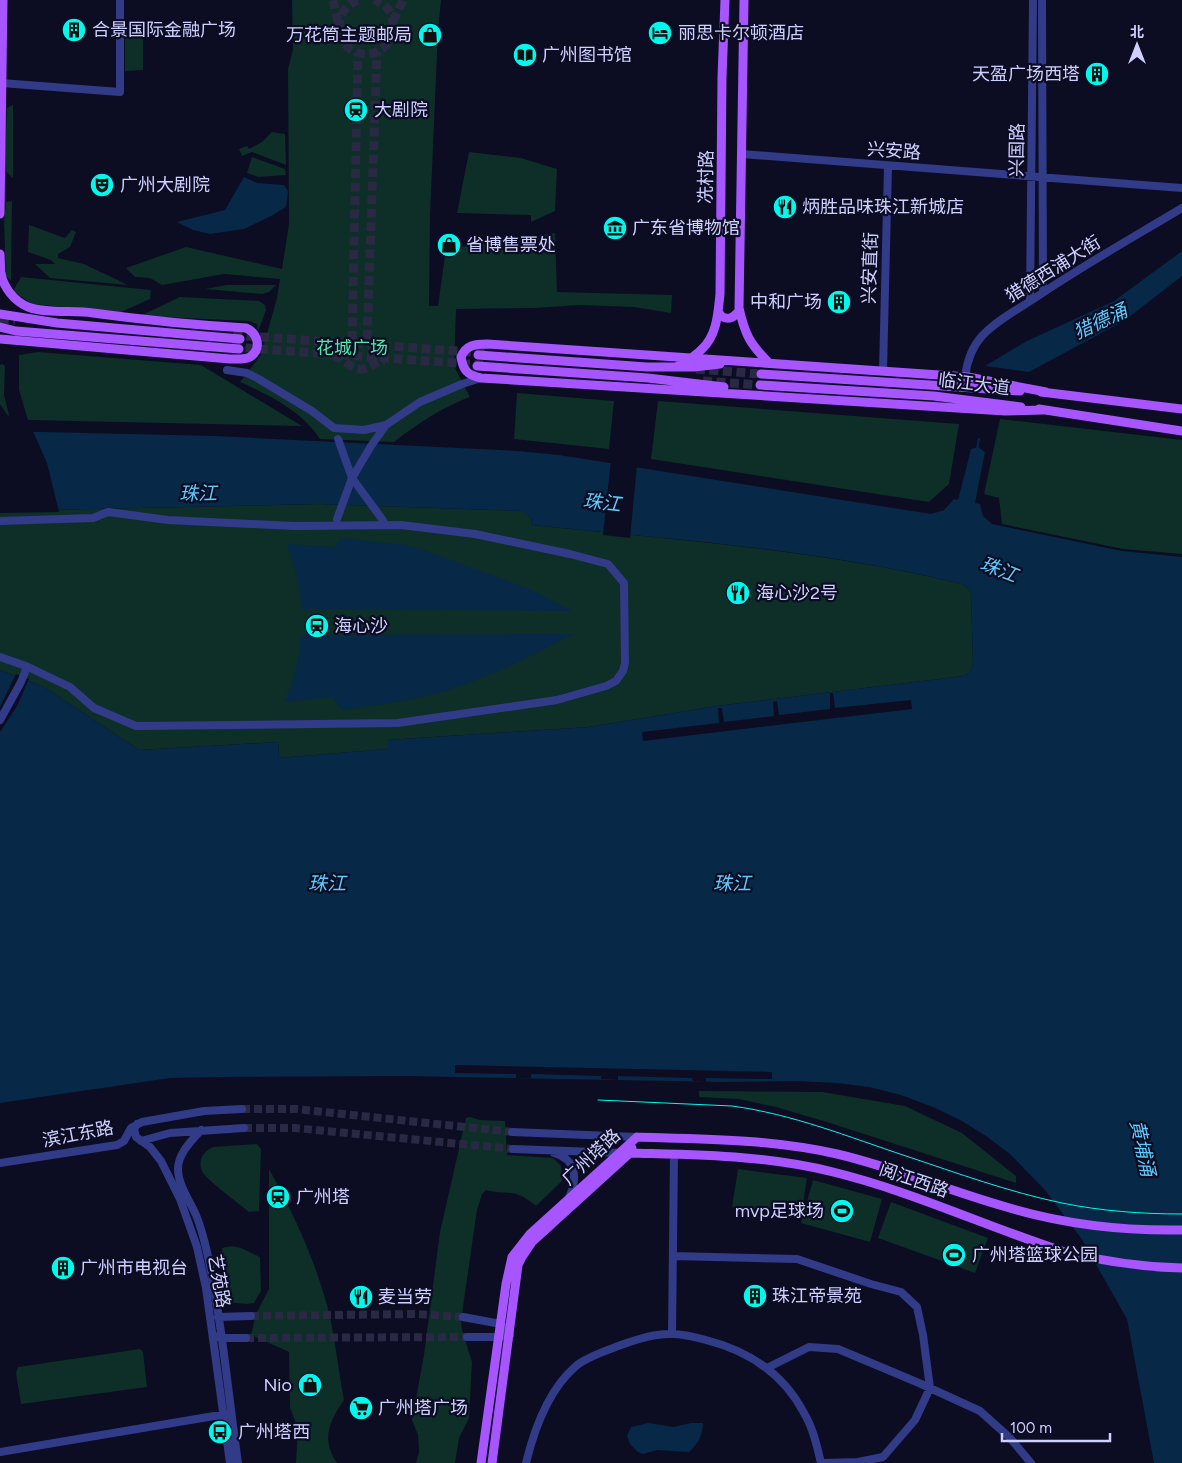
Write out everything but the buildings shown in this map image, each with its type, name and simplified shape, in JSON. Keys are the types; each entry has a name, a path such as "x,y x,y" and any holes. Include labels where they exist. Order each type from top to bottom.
{"main road":[{"path":"0,214 3,0"},
{"name":"冼村路","path":"676,367 703,349 715,328 718,311 725,0"},
{"name":"冼村路","path":"744,0 738,286 742,321 751,343 769,363"},
{"path":"0,254 3,289 10,300 41,321"},
{"path":"1,272 7,289 18,300 34,309 94,313 173,323 246,328 254,333 257,347 249,357 240,359 1,339"},
{"path":"718,311 721,316 728,318 735,316 740,310"},
{"path":"0,314 41,321 240,339"},
{"path":"0,328 39,342"},
{"path":"0,328 239,349"},
{"path":"1,339 39,332"},
{"path":"1043,410 1004,411 481,378 468,373 462,364 461,357 463,351 471,345 487,344 965,377 1046,392"},
{"path":"478,355 647,367 708,366 740,362"},
{"path":"478,366 710,384 758,394"},
{"name":"临江大道","path":"761,374 1046,392 1182,409"},
{"name":"临江大道","path":"760,385 985,401 1182,431"},
{"name":"广州塔路","path":"492,1463 518,1265 532,1242 630,1153 637,1137"},
{"name":"广州塔路","path":"481,1463 506,1284 512,1257 530,1234 637,1137"},
{"name":"阅江西路","path":"637,1137 740,1140 804,1147 838,1154 1002,1206 1052,1219 1093,1226 1147,1230 1182,1230"},
{"name":"阅江西路","path":"630,1153 758,1158 832,1171 891,1189 1021,1237 1088,1258 1131,1265 1182,1268"}],"street":[{"path":"2,83 120,92 120,0"},
{"name":"兴国路","path":"1030,300 1034,0"},
{"name":"兴国路","path":"1042,0 1044,291"},
{"name":"兴安路","path":"742,154 1182,188"},
{"name":"兴安直街","path":"882,371 888,166"},
{"name":"猎德西浦大街","path":"965,377 966,360 981,337 994,324 1044,291 1182,208"},
{"path":"227,370 247,373 257,378 334,428 364,430 386,425"},
{"path":"336,522 352,478 386,425 420,402 481,378"},
{"path":"334,428 352,478 383,522"},
{"path":"0,522 92,518 108,512 168,520 294,526 336,522 383,522 474,534 608,564 624,583 623,624 626,649 623,671 616,681 606,686 557,700 398,723 136,726 94,708 70,687 0,656"},
{"path":"0,720 27,667"},
{"name":"滨江东路","path":"0,1163 117,1145 124,1141 131,1128 152,1119 242,1109"},
{"path":"138,1124 135,1126 134,1133 141,1141 170,1134 201,1130 244,1128"},
{"name":"艺苑路","path":"201,1130 187,1146 178,1171 181,1183 197,1218 207,1251 221,1338 230,1463"},
{"path":"512,1132 637,1137"},
{"name":"艺苑路","path":"141,1141 150,1147 160,1161 187,1215 202,1266 227,1414 238,1463"},
{"path":"513,1149 630,1153"},
{"path":"545,1150 567,1159 572,1166 575,1178 568,1200"},
{"path":"672,1334 674,1154"},
{"path":"526,1463 532,1440 550,1399 576,1365 634,1340 672,1334 694,1337 723,1345 746,1354 767,1368 786,1386 804,1413 822,1463 858,1462 883,1458 915,1420 930,1388 917,1307 901,1292 871,1284 797,1258 673,1256"},
{"path":"246,1338 221,1338 212,1329 218,1317 251,1316"},
{"path":"463,1317 501,1324 510,1335 467,1337"},
{"path":"767,1368 809,1347 838,1349 980,1411 1010,1438 1031,1463"},
{"path":"0,1452 227,1414"}],"green space":[{"name":"花城广场","path":"292,0 441,0 430,216 429,306 438,306 446,249 555,233 557,292 672,295 671,313 634,307 579,305 536,308 456,309 454,366 470,397 430,417 394,442 320,439 313,429 294,412 273,398 240,382 261,355 277,298 280,279 224,274 162,285 150,278 135,277 126,268 186,247 282,269 289,224 288,69 293,49"},
{"path":"143,37 143,70 125,71 125,38"},
{"path":"13,105 13,178 4,170 7,108"},
{"path":"272,132 285,134 286,165 252,152 242,156 239,149 247,146 249,149 262,142"},
{"path":"469,152 521,158 557,169 555,211 531,222 531,215 457,213"},
{"path":"252,157 285,169 286,175 258,177 247,173"},
{"path":"12,201 11,281 6,276 4,223 6,202"},
{"path":"29,225 65,238 72,230 76,232 70,247 58,254 58,258 84,264 128,285 50,278 35,264 55,264 51,260 28,252"},
{"path":"21,277 151,290 150,299 121,312 32,304 13,291"},
{"path":"227,285 276,285 269,292 262,294 205,289"},
{"path":"180,297 259,301 265,305 266,310 258,332 257,324 249,321 140,316"},
{"path":"38,352 201,365 302,426 28,420 19,390 19,355"},
{"path":"0,365 5,366 4,395 8,416 0,404"},
{"path":"517,393 614,401 609,449 514,439"},
{"path":"658,401 959,424 949,484 929,502 651,459"},
{"path":"1000,419 1182,440 1182,554 1123,549 1002,524 999,498 984,494"},
{"path":"320,504 523,511 531,518 532,525 802,554 909,572 962,584 968,588 971,594 973,664 970,672 964,676 717,706 589,727 387,740 387,749 279,758 278,742 139,750 44,687 0,670 0,511"},
{"path":"699,1091 822,1092 905,1106 962,1133 1016,1176 1016,1183 776,1107 739,1099 699,1097"},
{"path":"470,1117 480,1120 505,1121 507,1155 553,1158 561,1166 562,1181 536,1206 516,1194 486,1190 482,1194 477,1210 461,1321 472,1362 469,1418 459,1438 455,1463 416,1463 419,1452 418,1435 412,1420 424,1355 440,1232 466,1118"},
{"path":"257,1144 261,1149 259,1211 249,1212 217,1187 203,1173 200,1165 203,1155 213,1147"},
{"path":"269,1169 309,1253 322,1287 330,1316 344,1400 331,1423 328,1438 329,1446 337,1463 296,1463 298,1428 290,1408 289,1352 251,1335 256,1314 269,1289"},
{"name":"mvp足球场","path":"738,1169 807,1178 801,1216 732,1207"},
{"name":"mvp足球场","path":"813,1180 882,1199 870,1242 801,1223"},
{"name":"广州塔篮球公园","path":"891,1202 988,1238 975,1273 878,1238"},
{"path":"232,1246 260,1257 261,1291 254,1303 227,1302 223,1295 222,1248"},
{"path":"140,1349 143,1352 147,1387 21,1404 16,1373 18,1367"}],"water":[{"path":"244,177 257,183 284,185 288,191 286,207 244,229 210,234 193,230 177,222 225,210"},
{"name":"猎德涌","path":"1182,251 1182,276 1124,321 1029,372 985,366 1027,341 1114,301"},
{"path":"0,431 216,436 518,451 559,455 931,514 944,510 954,499 958,500 971,449 978,447 985,452 975,503 980,504 983,516 992,524 1122,551 1182,557 1182,1463 1154,1463 1127,1319 1081,1238 1045,1190 1010,1154 986,1136 962,1121 933,1107 901,1095 869,1087 795,1081 720,1082 405,1076 222,1077 170,1078 0,1103 0,670 44,687 139,750 278,742 279,758 387,749 387,740 589,727 717,706 964,676 970,672 973,664 971,594 968,588 962,584 909,572 802,554 532,525 531,518 522,511 320,504 0,511"},
{"path":"341,538 405,545 421,549 534,591 572,611 302,609 300,592 287,544 335,547"},
{"path":"573,634 496,672 435,694 343,710 332,697 284,702 296,669 301,635"},
{"path":"648,1423 674,1427 691,1423 703,1423 699,1439 689,1452 657,1450 643,1454 630,1444 627,1436 631,1427"}],"pier":[{"path":"0,428 32,429 47,463 59,512 0,513"},
{"path":"611,460 637,465 630,538 603,535"},
{"path":"16,674 29,679 17,706 0,732 0,707"},
{"path":"830,693 833,693 835,708 911,700 912,709 643,741 642,732 719,723 718,708 722,708 724,722 774,716 773,702 777,701 779,715 830,709"},
{"path":"455,1065 772,1072 772,1079 706,1078 706,1082 693,1081 692,1078 618,1076 618,1080 601,1079 601,1076 531,1074 531,1078 516,1078 516,1074 455,1073"}],"waterway":[{"path":"977,449 979,439"}],"tunnel":[{"path":"333,0 338,22"},
{"path":"358,0 349,5 343,13 339,22 339,31 347,47 355,52 366,54 376,52 385,47 393,30 390,12 384,5 374,0"},
{"path":"393,21 403,0"},
{"path":"367,339 377,52"},
{"path":"352,340 358,53"},
{"path":"0,319 15,320"},
{"path":"233,335 486,353"},
{"path":"232,347 483,365"},
{"path":"334,356 359,369 385,360"},
{"path":"696,369 761,374"},
{"path":"703,381 760,385"},
{"path":"242,1109 296,1109 512,1132"},
{"path":"244,1128 295,1128 513,1149"},
{"path":"251,1316 417,1314 463,1317"},
{"path":"246,1338 467,1337"}],"tram line":[{"path":"598,1100 732,1106 754,1110 798,1120 983,1182 1042,1199 1107,1210 1182,1214"}],"place":[{"name":"合景国际金融广场","path":"74,30"},
{"name":"丽思卡尔顿酒店","path":"660,33"},
{"name":"万花筒主题邮局","path":"430,35"},
{"name":"广州图书馆","path":"525,55"},
{"name":"天盈广场西塔","path":"1097,74"},
{"name":"大剧院","path":"356,110"},
{"name":"广州大剧院","path":"102,185"},
{"name":"炳胜品味珠江新城店","path":"785,207"},
{"name":"广东省博物馆","path":"615,228"},
{"name":"省博售票处","path":"449,245"},
{"name":"中和广场","path":"839,302"},
{"name":"海心沙2号","path":"738,593"},
{"name":"海心沙","path":"317,626"},
{"name":"广州塔","path":"278,1197"},
{"name":"mvp足球场","path":"842,1211"},
{"name":"广州塔篮球公园","path":"954,1255"},
{"name":"广州市电视台","path":"63,1268"},
{"name":"珠江帝景苑","path":"755,1296"},
{"name":"麦当劳","path":"361,1297"},
{"name":"Nio","path":"310,1385"},
{"name":"广州塔广场","path":"361,1408"},
{"name":"广州塔西","path":"220,1432"}],"water label":[{"name":"珠江","path":"198,493"},
{"name":"珠江","path":"602,502"},
{"name":"珠江","path":"999,569"},
{"name":"珠江","path":"327,883"},
{"name":"珠江","path":"732,883"},
{"name":"黄埔涌","path":"1143,1148"}]}
